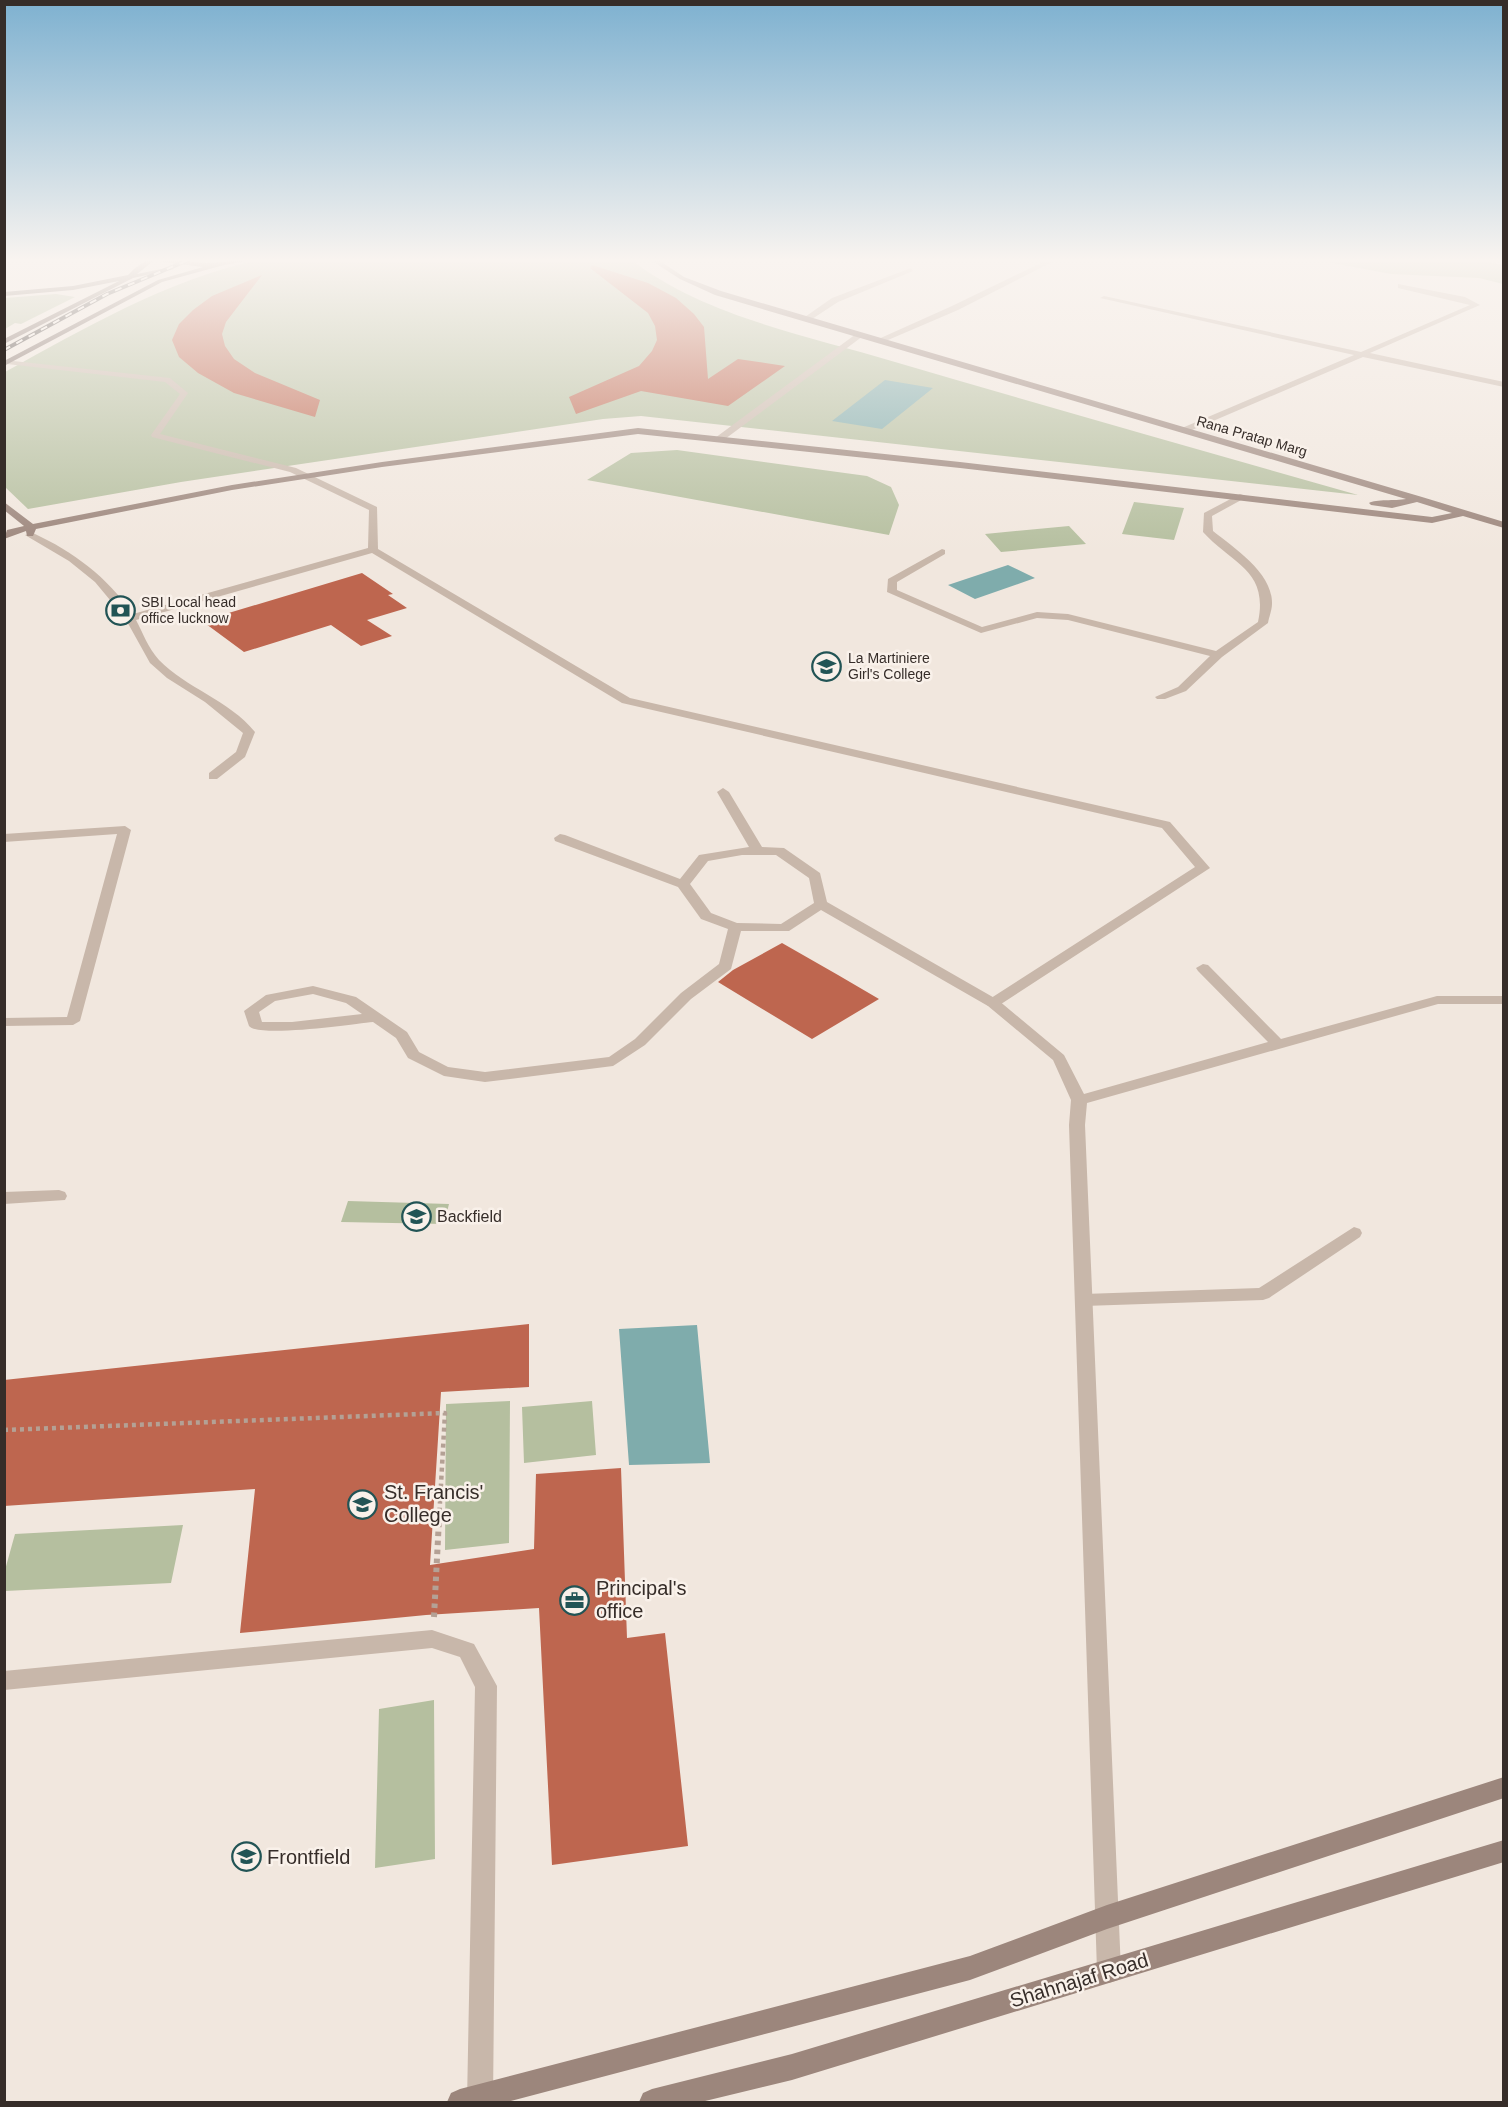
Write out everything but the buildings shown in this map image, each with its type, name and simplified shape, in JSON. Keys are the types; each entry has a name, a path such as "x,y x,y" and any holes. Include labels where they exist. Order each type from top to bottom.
{"street":[{"path":"718,440 830,357"},
{"name":"Rana Pratap Marg","path":"934,357 1503,525"},
{"path":"1185,430 1358,357"},
{"path":"1381,357 1503,384"},
{"path":"6,363 167,380 184,393 155,435 293,470 374,509 373,550"},
{"path":"6,530 27,527 70,509 293,470 624,423 728,432 1392,505 1419,499"},
{"path":"6,530 308,476 638,431 1432,520 1464,513"},
{"path":"1161,697 1182,688 1218,655 1263,623 1267,602 1259,578 1208,532 1207,515 1239,497"},
{"path":"4,505 27,527 86,568 114,596 130,618 153,660 168,674 228,714 249,732 241,754 213,776"},
{"path":"130,618 373,550 626,701 1166,825 1203,868 993,1003"},
{"path":"942,552 892,581 891,592 981,630 1037,615 1068,617 1218,655"},
{"path":"723,792 758,851"},
{"path":"4,838 126,830 73,1021 4,1022"},
{"path":"560,838 683,884 706,916 735,927 784,928 821,904"},
{"path":"683,884 704,858 758,851 779,851 815,876 821,904 993,1003 1059,1058 1079,1100 1077,1125 1109,1971"},
{"path":"375,1017 292,1026 256,1026 251,1011 271,998 313,990 351,1000 402,1035 413,1054 444,1071 485,1077 614,1061 640,1042 686,996 726,966 735,927"},
{"path":"1203,968 1278,1044"},
{"path":"1079,1100 1437,1000 1503,1000"},
{"path":"4,1198 59,1196"},
{"path":"1084,1300 1263,1294 1354,1233"},
{"path":"4,1681 432,1639 467,1650 486,1686 473,2101 970,1968 1107,1917 1503,1787"},
{"name":"Shahnajaf Road","path":"652,2103 792,2067 1503,1851"}],"path":[{"path":"4,1430 445,1413 432,1639"}],"green space":[{"path":"32,357 879,357 1358,495 641,416 603,419 181,482 28,509 5,487 5,372"},
{"path":"677,450 867,476 891,487 899,505 889,535 587,480 631,453"},
{"path":"1134,502 1184,508 1174,540 1122,534"},
{"path":"1069,526 1086,544 1001,552 985,534"},
{"path":"348,1201 449,1204 444,1224 341,1222"},
{"path":"510,1401 509,1543 445,1550 446,1404"},
{"path":"592,1401 596,1455 524,1463 522,1407"},
{"path":"183,1525 171,1583 5,1591 5,1570 15,1534"},
{"path":"434,1700 435,1859 375,1868 379,1709"}],"water":[{"path":"885,380 933,388 882,429 832,421"},
{"path":"1008,565 1035,578 975,599 948,585"},
{"path":"697,1325 710,1463 629,1465 619,1329"}],"place":[{"name":"SBI Local head office lucknow","path":"120,610"},
{"name":"La Martiniere Girl's College","path":"827,666"},
{"name":"Backfield","path":"416,1216"},
{"name":"St. Francis' College","path":"363,1504"},
{"name":"Principal's office","path":"575,1600"},
{"name":"Frontfield","path":"246,1857"}]}
